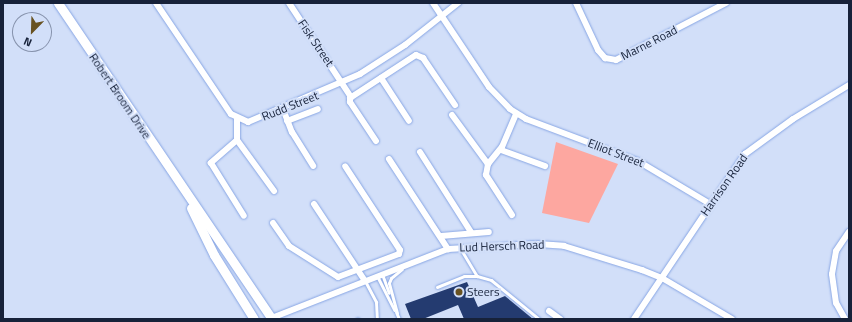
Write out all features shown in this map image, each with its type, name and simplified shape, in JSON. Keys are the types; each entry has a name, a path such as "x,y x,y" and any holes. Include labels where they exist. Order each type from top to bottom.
{"street":[{"name":"Robert Broom Drive","path":"58,3 271,319"},
{"path":"156,3 220,101 237,119 238,140 274,191"},
{"name":"Fisk Street","path":"289,3 343,82 351,97 350,102 376,141"},
{"name":"Elliot Street","path":"433,3 489,87 516,114 638,161 710,204"},
{"name":"Rudd Street","path":"237,119 253,121 343,82 381,61 458,3"},
{"name":"Marne Road","path":"576,3 598,50 605,58 616,60 726,3"},
{"path":"351,97 416,56 421,56 455,105"},
{"path":"381,78 409,121"},
{"name":"Harrison Road","path":"634,319 744,154 793,119 849,85"},
{"path":"283,109 287,121 313,166"},
{"path":"287,121 318,109"},
{"path":"512,215 487,180 488,164 500,150 516,114"},
{"path":"452,115 488,164"},
{"path":"238,140 211,163 244,216"},
{"path":"500,150 545,166"},
{"path":"420,152 471,232"},
{"path":"389,159 441,236 448,249"},
{"path":"273,223 289,246 334,276 340,277 398,254 400,250 345,166"},
{"name":"Robert Broom Drive","path":"182,188 214,255 254,319"},
{"path":"314,204 365,281"},
{"path":"441,236 471,232 488,232"},
{"path":"845,319 836,303 832,274 836,251 849,232"},
{"name":"Lud Hersch Road","path":"271,319 411,262 448,249 459,246 538,244 564,246 662,278 732,319"},
{"path":"550,311 560,319"}],"lane":[{"path":"459,246 477,276"},
{"path":"399,319 389,283 390,278 411,262"},
{"path":"380,275 397,313"},
{"path":"380,275 397,313"},
{"path":"437,287 464,276 477,276 491,280 539,319"},
{"path":"365,281 376,302 377,319"}],"shaded area":[{"path":"556,142 618,164 589,223 542,213"}],"building":[{"path":"467,282 478,307 505,296 533,319 464,319 458,305 423,319 411,319 405,304"}],"place":[{"name":"Steers","path":"459,292"}]}
